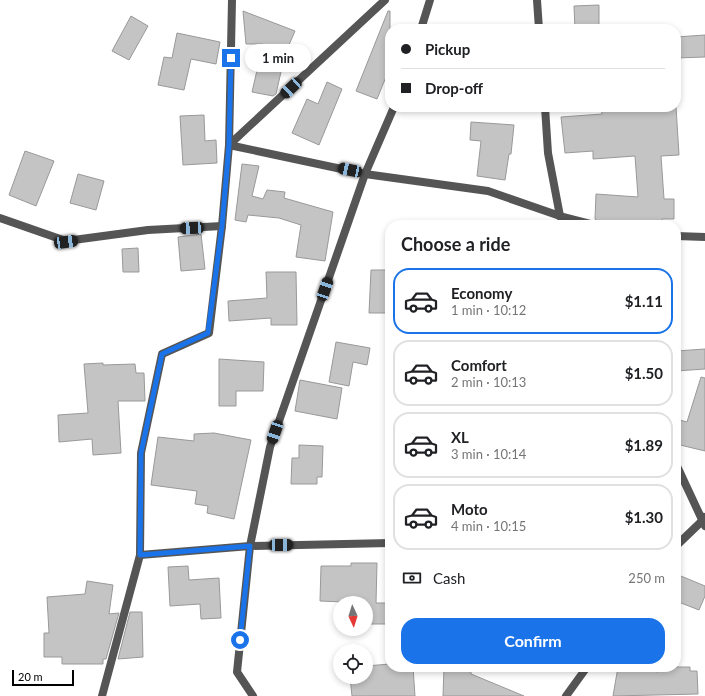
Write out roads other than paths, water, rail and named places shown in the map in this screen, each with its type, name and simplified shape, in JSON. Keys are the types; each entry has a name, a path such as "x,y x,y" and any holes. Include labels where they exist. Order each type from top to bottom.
{"street":[{"path":"102,696 140,555 141,453 162,354 208,333 222,226 229,145 232,0"},
{"path":"229,145 385,0"},
{"path":"423,24 430,0"},
{"path":"537,0 539,24"},
{"path":"253,696 237,672 250,546 270,447 365,174 392,112"},
{"path":"545,112 548,153 560,216 562,220"},
{"path":"229,145 365,174 488,190 560,216 576,220"},
{"path":"0,218 66,242 148,230 222,226"},
{"path":"681,236 705,237"},
{"path":"681,474 704,520 681,541"},
{"path":"140,555 250,546 385,543"},
{"path":"566,696 583,672"}]}
